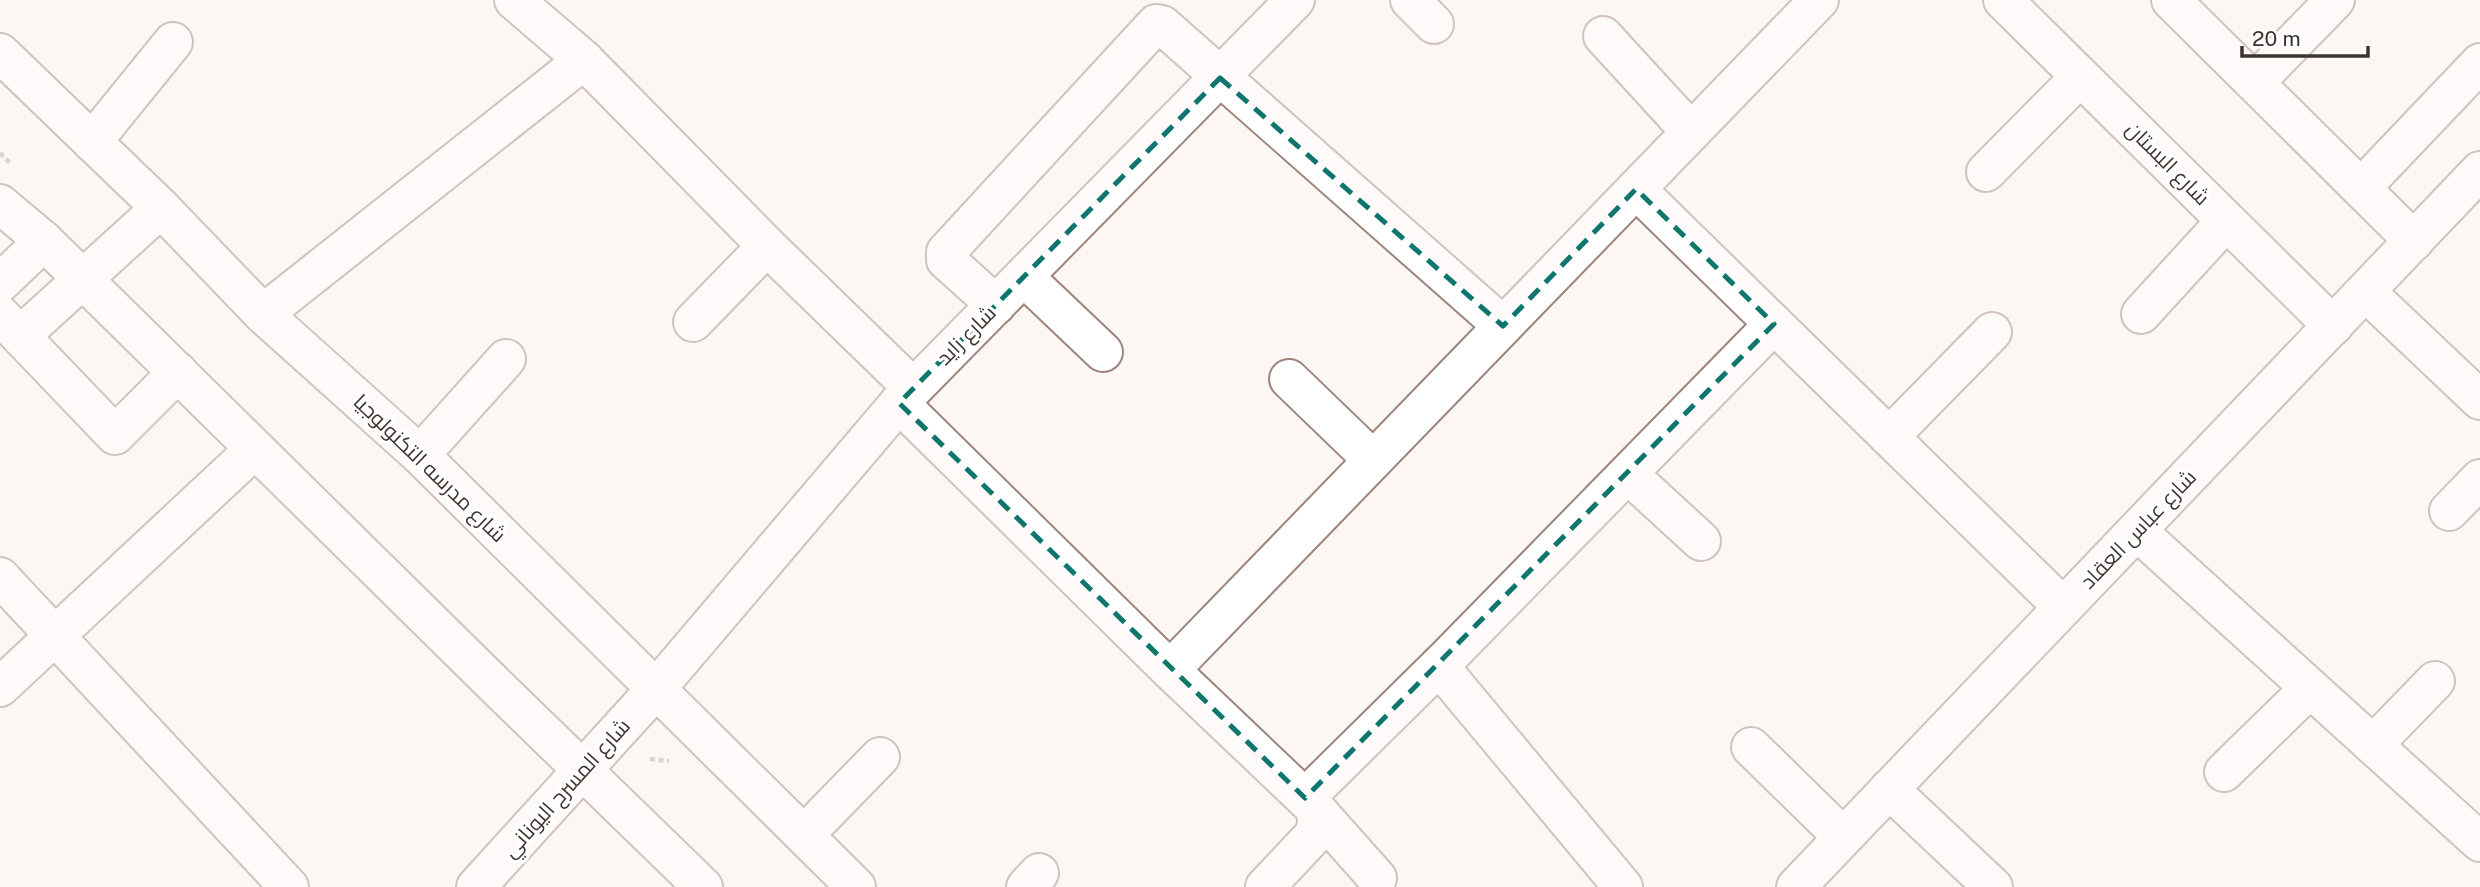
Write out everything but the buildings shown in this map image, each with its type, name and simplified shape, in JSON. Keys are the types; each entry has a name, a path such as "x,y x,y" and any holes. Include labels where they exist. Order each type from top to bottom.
{"street":[{"path":"514,0 584,60 767,246 906,396 1170,670 1309,802 1377,878"},
{"name":"شارع زايد","path":"656,688 906,396 1295,0"},
{"path":"1170,670 1819,0"},
{"name":"شارع البستان","path":"2003,0 2333,326"},
{"path":"2171,0 2414,241"},
{"path":"2255,82 2334,0"},
{"path":"996,305 946,260 946,252 1156,24 1162,25 1503,326"},
{"path":"1603,36 1691,132"},
{"path":"92,142 173,42"},
{"name":"شارع مدرسه التكنولوجيا","path":"0,53 161,208 263,314 420,455 856,887"},
{"path":"263,314 584,60"},
{"path":"2361,188 2480,63"},
{"path":"1986,172 2080,77"},
{"name":"شارع عباس العقاد","path":"1796,887 2480,172"},
{"path":"1636,189 2063,607"},
{"path":"0,204 44,241 703,887"},
{"path":"161,208 82,279 10,326 115,435 178,372"},
{"path":"2141,314 2226,222"},
{"path":"0,283 44,241"},
{"path":"693,321 767,246"},
{"path":"1024,277 1103,352"},
{"path":"2366,292 2480,400"},
{"path":"1309,802 1774,324"},
{"path":"1889,437 1992,332"},
{"path":"420,455 506,359"},
{"path":"1289,379 1373,460"},
{"path":"0,687 255,449"},
{"path":"1628,474 1700,541"},
{"path":"2449,511 2480,479"},
{"path":"2137,531 2480,842"},
{"path":"0,577 289,887"},
{"path":"1439,666 1623,887"},
{"path":"2373,746 2435,681"},
{"name":"شارع المسرح اليوناني","path":"476,887 656,688"},
{"path":"2224,772 2310,688"},
{"path":"1751,747 1843,837"},
{"path":"804,835 880,757"},
{"path":"1889,789 1993,887"},
{"path":"1265,887 1313,836 1318,826 1318,816 1309,802"}],"highlighted area":[{"path":"1220,78 1503,326 1636,189 1774,324 1305,798 899,403"}]}
